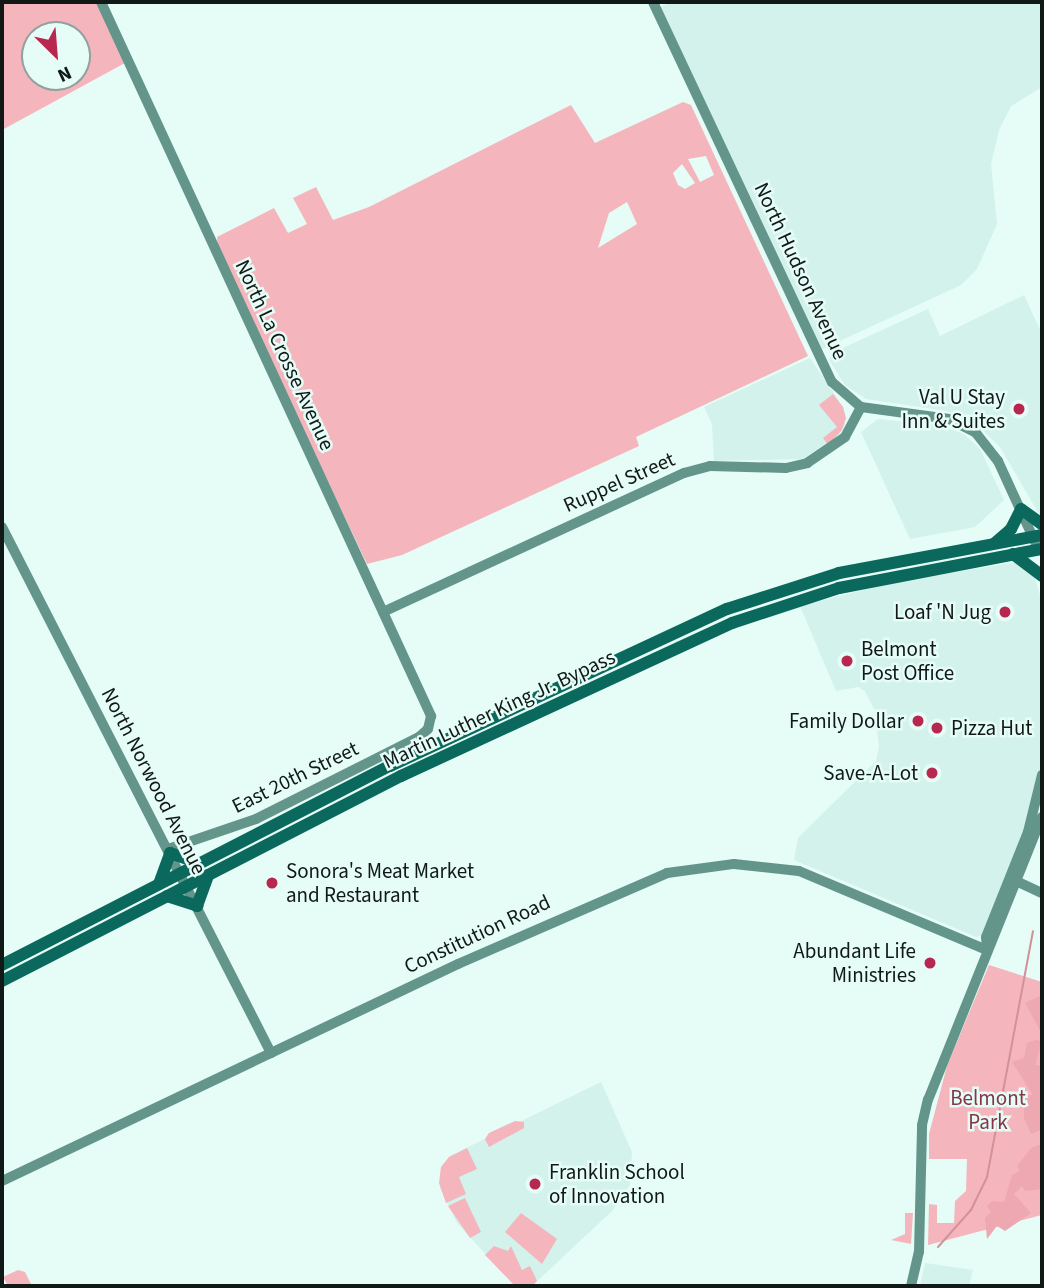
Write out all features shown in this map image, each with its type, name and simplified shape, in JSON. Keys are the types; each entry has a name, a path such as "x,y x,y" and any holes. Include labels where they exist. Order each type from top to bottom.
{"highway":[{"path":"995,543 1011,528 1021,509 1042,524"},
{"name":"Martin Luther King Jr. Bypass","path":"2,981 167,897 198,863 282,820 495,715 752,599 839,573 1038,536"},
{"name":"Martin Luther King Jr. Bypass","path":"2,965 159,884 208,875 488,733 760,612 875,580 1041,550"},
{"path":"1013,554 1042,577"},
{"path":"88,937 116,914 252,845 282,820"},
{"path":"159,884 169,851 198,863"},
{"path":"167,897 197,906 208,875"}],"street":[{"name":"North La Crosse Avenue","path":"101,2 430,711 430,725"},
{"name":"North Hudson Avenue","path":"653,2 816,352 832,382 861,407"},
{"path":"861,407 948,419 976,433 998,461 1021,509 1038,536 1042,577"},
{"name":"Ruppel Street","path":"383,612 684,473 710,466 786,468 807,463 845,437 861,407"},
{"name":"North Norwood Avenue","path":"2,527 271,1052"},
{"name":"East 20th Street","path":"169,851 256,819 419,737 430,725"},
{"path":"1015,880 1042,775"},
{"path":"911,1286 920,1242 922,1125 928,1100 1042,817"},
{"name":"Constitution Road","path":"2,1181 271,1052 632,885 701,867 754,865 811,874 987,950"},
{"path":"1015,880 1042,892"}],"shaded area":[{"path":"671,2 1042,2 1042,87 1011,106 999,130 991,164 997,224 977,269 961,285 816,352 657,9"},
{"path":"1024,295 1042,334 1042,519 1000,447 976,424 947,411 866,399 845,385 829,360 832,353 928,309 940,336"},
{"path":"810,358 843,407 845,425 839,435 802,459 714,461 712,424 704,407"},
{"path":"878,419 938,425 964,434 980,449 1004,500 975,527 910,539 861,432"},
{"path":"1021,563 1034,576 1042,601 1042,761 1027,822 982,935 976,937 794,860 798,838 876,761 879,747 875,711 865,691 858,687 836,691 800,606 895,582"},
{"path":"1042,987 1042,1034 1025,1003 1040,996"},
{"path":"1042,1041 1035,1065 1042,1066 1042,1129 1031,1134 1024,1118 1024,1104 1006,1103 1007,1097 1033,1095 1012,1062 1024,1058 1027,1043"},
{"name":"Franklin School of Innovation","path":"601,1082 632,1152 630,1185 612,1211 532,1286 515,1286 457,1223 440,1188 441,1167 450,1156"},
{"path":"1042,1144 1042,1189 1025,1191 1022,1186 1014,1194 1031,1213 1005,1231 997,1226 987,1239 985,1218 991,1212 987,1206 992,1201 1004,1202 1012,1175 1020,1171 1017,1166 1032,1147"},
{"path":"925,1263 973,1270 969,1286 920,1286"}],"green space":[{"path":"2,2 97,2 125,63 91,82 91,21 21,21 21,91 74,91 2,130"},
{"path":"683,102 691,105 808,356 636,437 639,446 402,555 367,564 218,250 217,237 274,208 288,233 307,224 293,198 316,187 333,220 369,207 571,105 595,143","holes":["706,156 714,175 700,182 688,159","682,164 695,183 685,189 678,185 673,173","627,202 637,224 598,248 609,213"]},
{"path":"833,394 843,407 846,418 842,430 828,445 823,438 837,427 819,405"},
{"name":"Belmont Park","path":"989,965 1042,982 1042,1215 928,1245 929,1204 937,1205 937,1223 954,1223 955,1201 966,1191 967,1159 929,1159 929,1134 947,1066"},
{"path":"515,1121 524,1122 524,1128 489,1147 485,1139 489,1133"},
{"path":"467,1148 477,1169 459,1177 466,1194 446,1203 439,1183 441,1167 449,1157"},
{"path":"465,1198 481,1232 470,1238 448,1206"},
{"path":"521,1213 557,1239 542,1264 505,1232"},
{"path":"905,1213 913,1213 911,1244 891,1240 905,1234"},
{"path":"494,1246 508,1251 511,1246 522,1270 530,1266 537,1281 532,1286 515,1286 485,1255"},
{"path":"18,1270 25,1272 32,1286 8,1286 3,1277"}],"waterway":[{"path":"938,1247 971,1210 987,1177 1033,931"}],"place":[{"name":"Val U Stay Inn & Suites","path":"1019,409"},
{"name":"Loaf 'N Jug","path":"1005,612"},
{"name":"Belmont Post Office","path":"847,661"},
{"name":"Family Dollar","path":"918,721"},
{"name":"Pizza Hut","path":"937,728"},
{"name":"Save-A-Lot","path":"932,773"},
{"name":"Sonora's Meat Market and Restaurant","path":"272,883"},
{"name":"Abundant Life Ministries","path":"930,963"},
{"name":"Franklin School of Innovation","path":"535,1184"}]}
